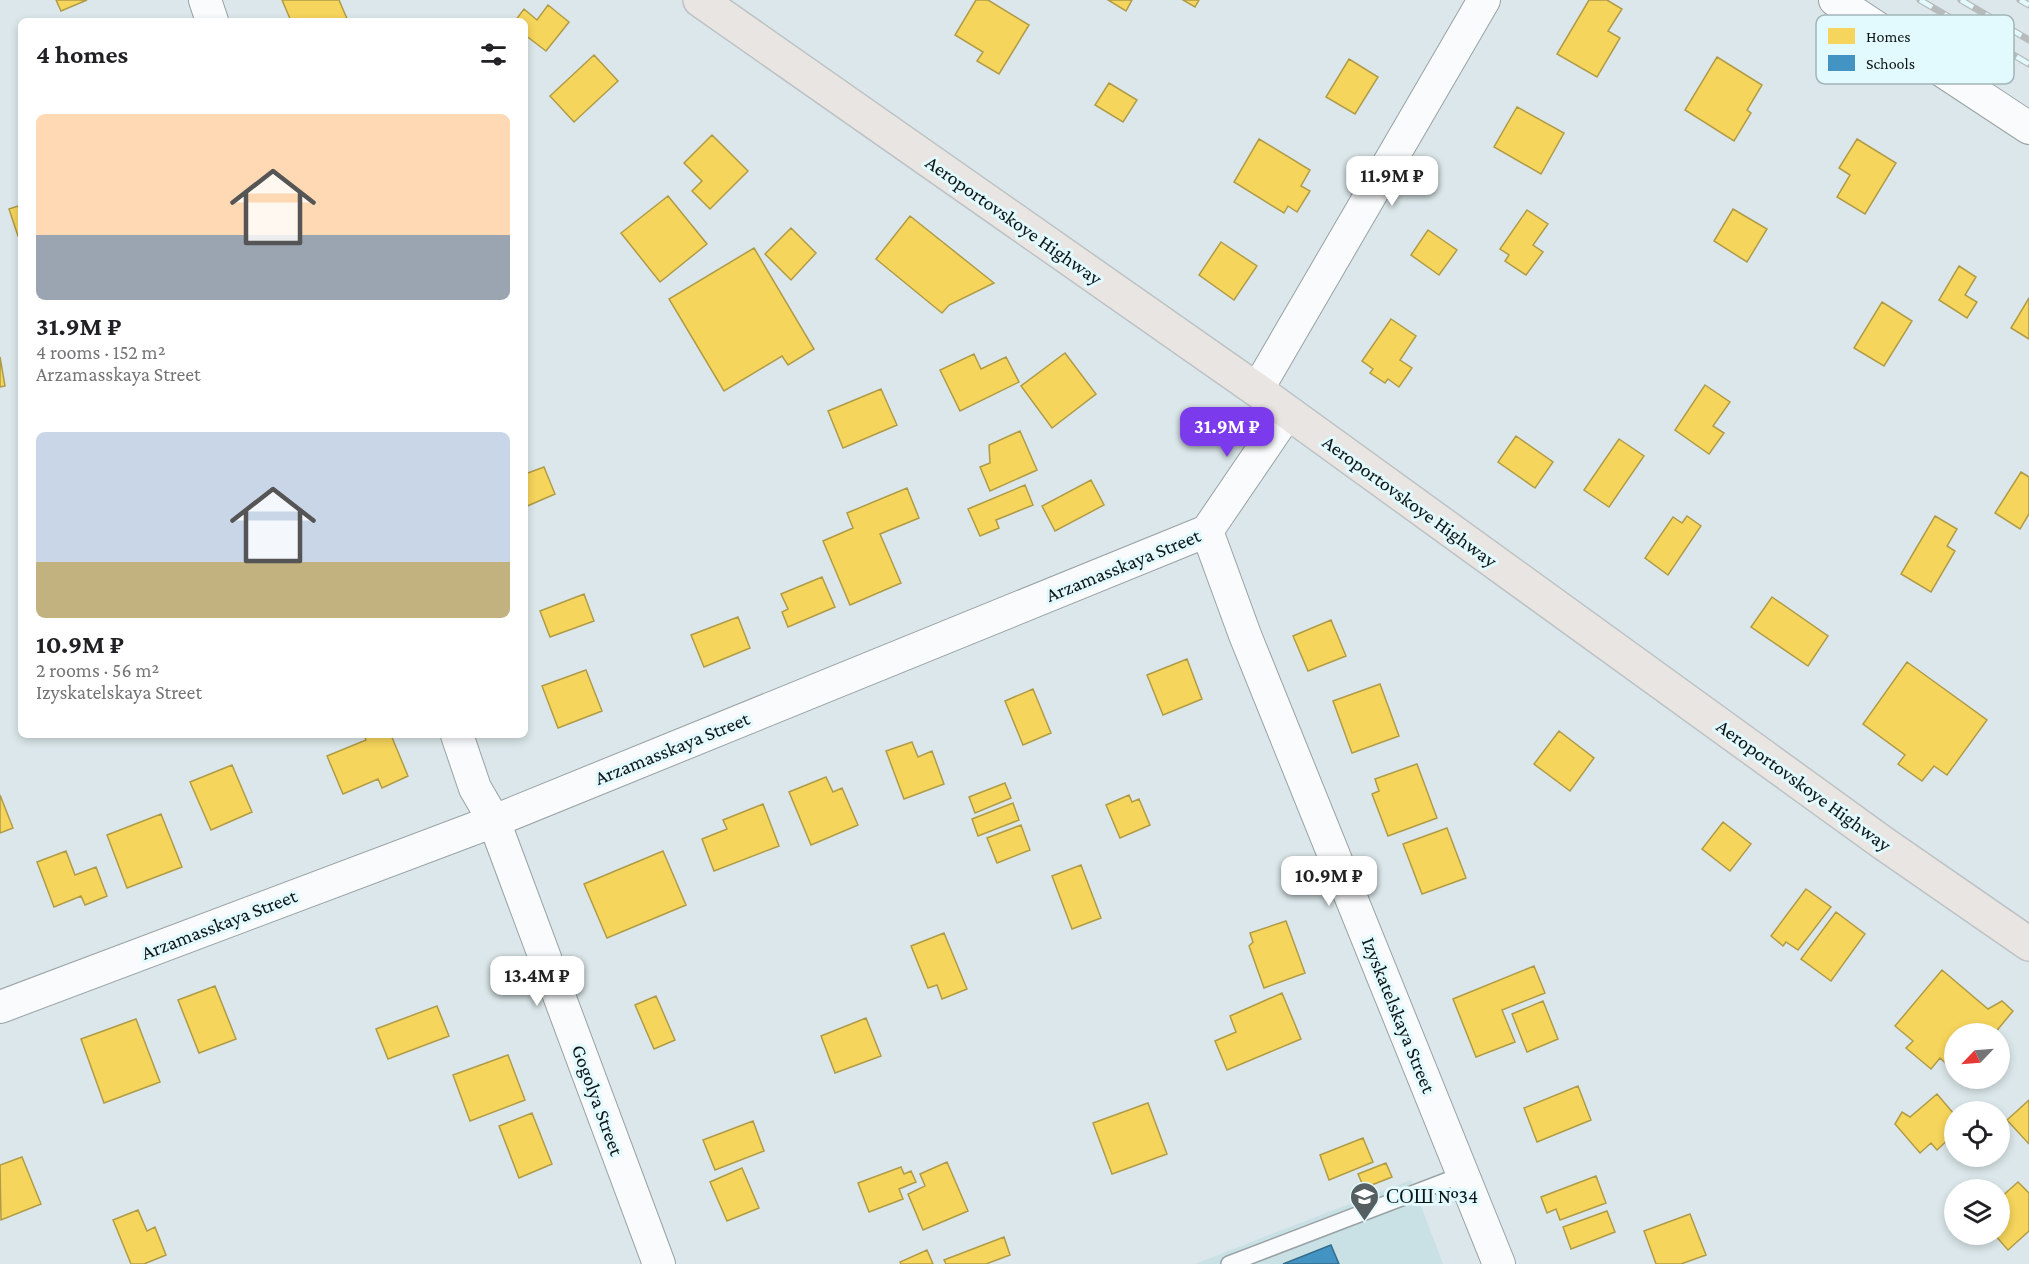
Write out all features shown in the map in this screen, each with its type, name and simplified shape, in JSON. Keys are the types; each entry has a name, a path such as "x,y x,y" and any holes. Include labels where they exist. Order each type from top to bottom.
{"main road":[{"name":"Aeroportovskoye Highway","path":"700,0 1288,412 1883,843 2029,944"}],"street":[{"path":"205,0 211,18"},
{"path":"1257,390 1484,0"},
{"path":"1834,0 1857,15"},
{"path":"1962,84 2029,128"},
{"name":"Arzamasskaya Street","path":"0,1007 494,820 1207,531 1288,412"},
{"name":"Izyskatelskaya Street","path":"1207,531 1249,646 1499,1264"},
{"name":"Gogolya Street","path":"458,738 475,788 494,820 659,1264"}],"lane":[{"path":"1229,1264 1464,1174"}],"shaded area":[{"name":"СОШ №34","path":"1411,1180 1443,1264 1195,1264"}],"building: Homes":[{"path":"56,0 87,0 61,11"},
{"path":"282,0 339,0 347,18 290,18"},
{"path":"976,0 988,0 1029,25 999,74 977,61 983,52 955,35"},
{"path":"1108,0 1132,0 1126,11"},
{"path":"1183,0 1199,0 1195,7"},
{"path":"1589,0 1607,0 1622,9 1608,31 1620,38 1597,77 1557,54"},
{"path":"548,5 569,22 546,51 528,37 528,18 517,18 524,9 537,20"},
{"path":"594,55 618,81 574,122 550,96"},
{"path":"1717,57 1762,85 1747,110 1751,113 1734,141 1685,110"},
{"path":"1349,59 1378,77 1355,114 1326,97"},
{"path":"1109,83 1137,100 1123,122 1095,105"},
{"path":"1517,107 1564,133 1541,174 1494,147"},
{"path":"712,135 748,171 710,209 692,191 702,181 684,163"},
{"path":"1259,139 1310,170 1301,186 1310,191 1297,212 1288,206 1284,213 1234,182"},
{"path":"1857,139 1896,163 1865,214 1837,197 1850,175 1839,168"},
{"path":"668,196 707,244 660,282 621,233"},
{"path":"18,206 18,236 9,209"},
{"path":"1733,209 1767,229 1747,262 1714,241"},
{"path":"1527,210 1548,224 1533,245 1543,252 1526,275 1505,261 1509,255 1500,249"},
{"path":"910,216 994,283 949,305 942,313 876,259"},
{"path":"791,228 816,253 791,280 765,254"},
{"path":"1428,230 1457,250 1439,275 1411,255"},
{"path":"1221,242 1257,266 1234,300 1199,275"},
{"path":"754,248 814,349 788,365 782,356 724,391 669,299"},
{"path":"1959,266 1976,277 1965,295 1977,302 1967,318 1939,300"},
{"path":"2029,298 2029,339 2011,328"},
{"path":"1882,302 1912,321 1884,366 1854,348"},
{"path":"1391,319 1416,336 1400,360 1412,368 1399,387 1388,379 1385,383 1370,373 1373,369 1362,361"},
{"path":"1065,353 1096,394 1052,428 1021,386"},
{"path":"974,354 981,369 1006,357 1019,382 960,411 940,370"},
{"path":"0,357 5,386 0,387"},
{"path":"1705,385 1730,402 1713,426 1724,433 1709,454 1675,430"},
{"path":"881,389 897,425 843,448 828,411"},
{"path":"1020,431 1037,470 990,491 980,467 990,463 989,445"},
{"path":"1516,436 1553,462 1535,488 1498,462"},
{"path":"1619,439 1644,456 1609,507 1584,490"},
{"path":"544,467 555,494 528,506 528,473"},
{"path":"2021,472 2029,477 2029,514 2020,529 1995,513"},
{"path":"1091,480 1104,505 1055,531 1042,506"},
{"path":"1025,485 1033,505 996,520 999,528 980,536 968,509"},
{"path":"907,488 919,518 880,534 901,583 850,605 823,541 853,528 847,513"},
{"path":"1687,516 1701,526 1668,575 1645,558 1673,517 1682,523"},
{"path":"1935,516 1957,529 1947,546 1955,551 1931,592 1901,574"},
{"path":"822,577 835,607 788,627 782,612 788,609 781,594"},
{"path":"584,594 594,621 550,637 540,611"},
{"path":"1772,597 1828,636 1808,666 1751,627"},
{"path":"738,617 750,648 704,667 691,635"},
{"path":"1331,620 1346,656 1308,671 1293,636"},
{"path":"1187,659 1202,699 1163,715 1147,675"},
{"path":"1907,662 1987,720 1947,775 1934,766 1922,781 1898,764 1905,755 1863,724"},
{"path":"586,670 602,711 558,728 542,686"},
{"path":"1380,684 1399,736 1352,753 1333,701"},
{"path":"1033,689 1051,733 1023,745 1005,701"},
{"path":"1559,731 1594,758 1570,791 1534,764"},
{"path":"365,738 392,738 408,776 382,788 378,779 343,794 327,756 366,740"},
{"path":"912,742 918,757 932,751 944,784 904,799 886,751"},
{"path":"1417,764 1437,818 1388,836 1372,794 1379,791 1375,779"},
{"path":"232,765 252,812 211,830 190,782"},
{"path":"826,777 833,792 842,788 858,825 811,845 789,792"},
{"path":"1005,783 1011,798 975,813 969,797"},
{"path":"0,795 13,828 0,833"},
{"path":"1129,795 1132,802 1139,799 1150,825 1120,838 1106,805"},
{"path":"1013,803 1019,820 978,836 972,819"},
{"path":"763,804 779,846 714,871 702,839 727,829 723,820"},
{"path":"161,814 182,867 127,888 107,835"},
{"path":"1723,822 1751,844 1730,871 1702,849"},
{"path":"1021,825 1030,850 997,863 987,838"},
{"path":"1447,828 1466,878 1422,894 1403,844"},
{"path":"66,851 75,875 96,867 107,896 85,905 81,896 54,907 37,862"},
{"path":"663,851 686,905 607,938 584,884"},
{"path":"1081,865 1101,918 1072,929 1052,876"},
{"path":"1806,889 1831,907 1798,950 1786,942 1783,946 1771,936"},
{"path":"1836,912 1865,934 1831,981 1801,959"},
{"path":"1286,921 1305,973 1264,988 1249,946 1253,942 1250,933"},
{"path":"944,933 967,989 942,999 937,985 928,988 911,946"},
{"path":"1534,966 1545,993 1502,1010 1515,1042 1476,1057 1453,999"},
{"path":"1942,970 1988,1009 2002,1001 2013,1011 2003,1023 1944,1023 1944,1062 1940,1058 1931,1069 1906,1048 1913,1041 1895,1026"},
{"path":"215,986 236,1039 199,1053 178,1000"},
{"path":"1282,993 1301,1039 1227,1070 1215,1041 1236,1032 1230,1016"},
{"path":"656,996 675,1040 654,1049 635,1005"},
{"path":"1543,1001 1558,1039 1527,1052 1512,1014"},
{"path":"437,1006 449,1036 388,1059 376,1029"},
{"path":"866,1018 881,1056 835,1073 821,1036"},
{"path":"136,1019 160,1082 104,1103 81,1039"},
{"path":"508,1055 525,1100 470,1121 453,1075"},
{"path":"1578,1086 1591,1120 1537,1142 1524,1108"},
{"path":"1937,1094 1944,1102 1944,1143 1937,1150 1931,1143 1920,1153 1895,1124 1902,1112 1910,1117"},
{"path":"2029,1100 2029,1144 2010,1123 2010,1117"},
{"path":"1148,1103 1167,1154 1112,1174 1093,1123"},
{"path":"532,1113 552,1164 519,1178 499,1126"},
{"path":"753,1121 764,1151 715,1170 703,1140"},
{"path":"1363,1138 1373,1162 1329,1180 1320,1155"},
{"path":"22,1157 41,1204 1,1220 0,1165"},
{"path":"947,1162 968,1211 923,1230 908,1194 925,1186 920,1174"},
{"path":"1386,1163 1392,1177 1364,1188 1358,1174"},
{"path":"901,1167 904,1174 911,1171 916,1182 899,1189 903,1199 869,1212 858,1183"},
{"path":"742,1168 759,1208 727,1221 710,1182"},
{"path":"1596,1176 1606,1203 1560,1220 1556,1209 1547,1213 1541,1197"},
{"path":"2018,1182 2029,1193 2029,1231 2008,1250 2004,1245 2010,1245 2010,1189"},
{"path":"138,1210 147,1231 155,1227 166,1255 144,1264 131,1264 113,1220"},
{"path":"1607,1211 1615,1232 1571,1249 1563,1227"},
{"path":"1690,1214 1706,1255 1681,1264 1656,1264 1644,1231"},
{"path":"1004,1237 1010,1255 986,1264 946,1264 944,1260"},
{"path":"927,1250 933,1264 901,1264 900,1262"}],"building: Schools":[{"path":"1331,1245 1339,1264 1283,1264"}],"railway":[{"path":"1920,0 1946,15"},
{"path":"1961,0 1986,15"},
{"path":"2020,0 2029,5"},
{"path":"2014,31 2029,40"},
{"path":"2014,55 2029,64"}],"place":[{"name":"СОШ №34","path":"1365,1222"}]}
